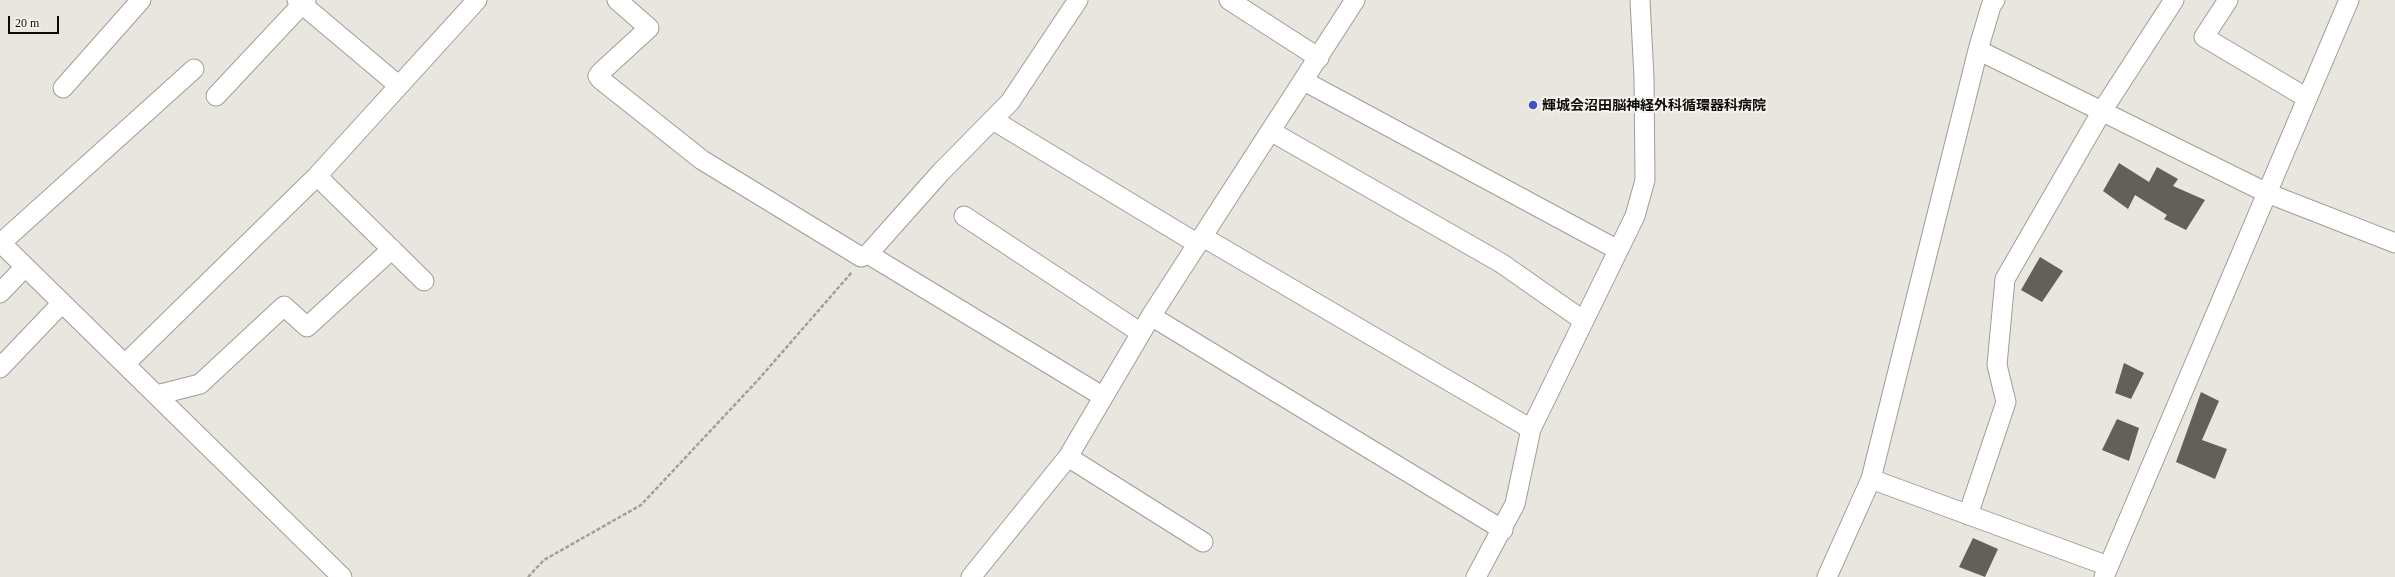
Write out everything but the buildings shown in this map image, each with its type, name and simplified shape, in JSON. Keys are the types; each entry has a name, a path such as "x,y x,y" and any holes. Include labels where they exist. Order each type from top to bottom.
{"street":[{"path":"63,88 141,0"},
{"path":"125,364 317,176 398,85 477,0"},
{"path":"617,0 649,28 601,72 598,76 600,79 702,160 861,257 868,254 941,172 1010,102 1078,0"},
{"path":"1229,0 1319,58"},
{"path":"971,577 1068,457 1102,396 1151,316 1272,132 1355,0"},
{"path":"1476,577 1503,530 1515,504 1531,429 1635,216 1644,180 1644,78 1640,0"},
{"path":"1827,577 1871,479 1978,50 1991,6 1995,0"},
{"path":"1968,515 2006,402 1997,365 2005,279 2102,111 2174,0"},
{"path":"2228,0 2204,36 2307,98"},
{"path":"1871,479 1968,515 2106,572 2349,0"},
{"path":"216,96 302,2 398,85"},
{"path":"1978,50 2267,192 2395,243"},
{"path":"194,69 0,243 342,577"},
{"path":"1304,81 1618,250"},
{"path":"993,120 1200,241 1531,429"},
{"path":"1272,132 1501,263 1584,321"},
{"path":"317,176 424,281"},
{"path":"964,216 1141,333"},
{"path":"157,396 200,384 284,306 307,327 392,249"},
{"path":"868,254 1102,396"},
{"path":"0,293 25,267"},
{"path":"0,368 62,303"},
{"path":"1151,316 1503,530"},
{"path":"1068,457 1203,542"}],"path":[{"path":"528,577 544,560 642,505 758,380 868,254"}],"place":[{"name":"輝城会沼田脳神経外科循環器科病院","path":"1533,105"}]}
